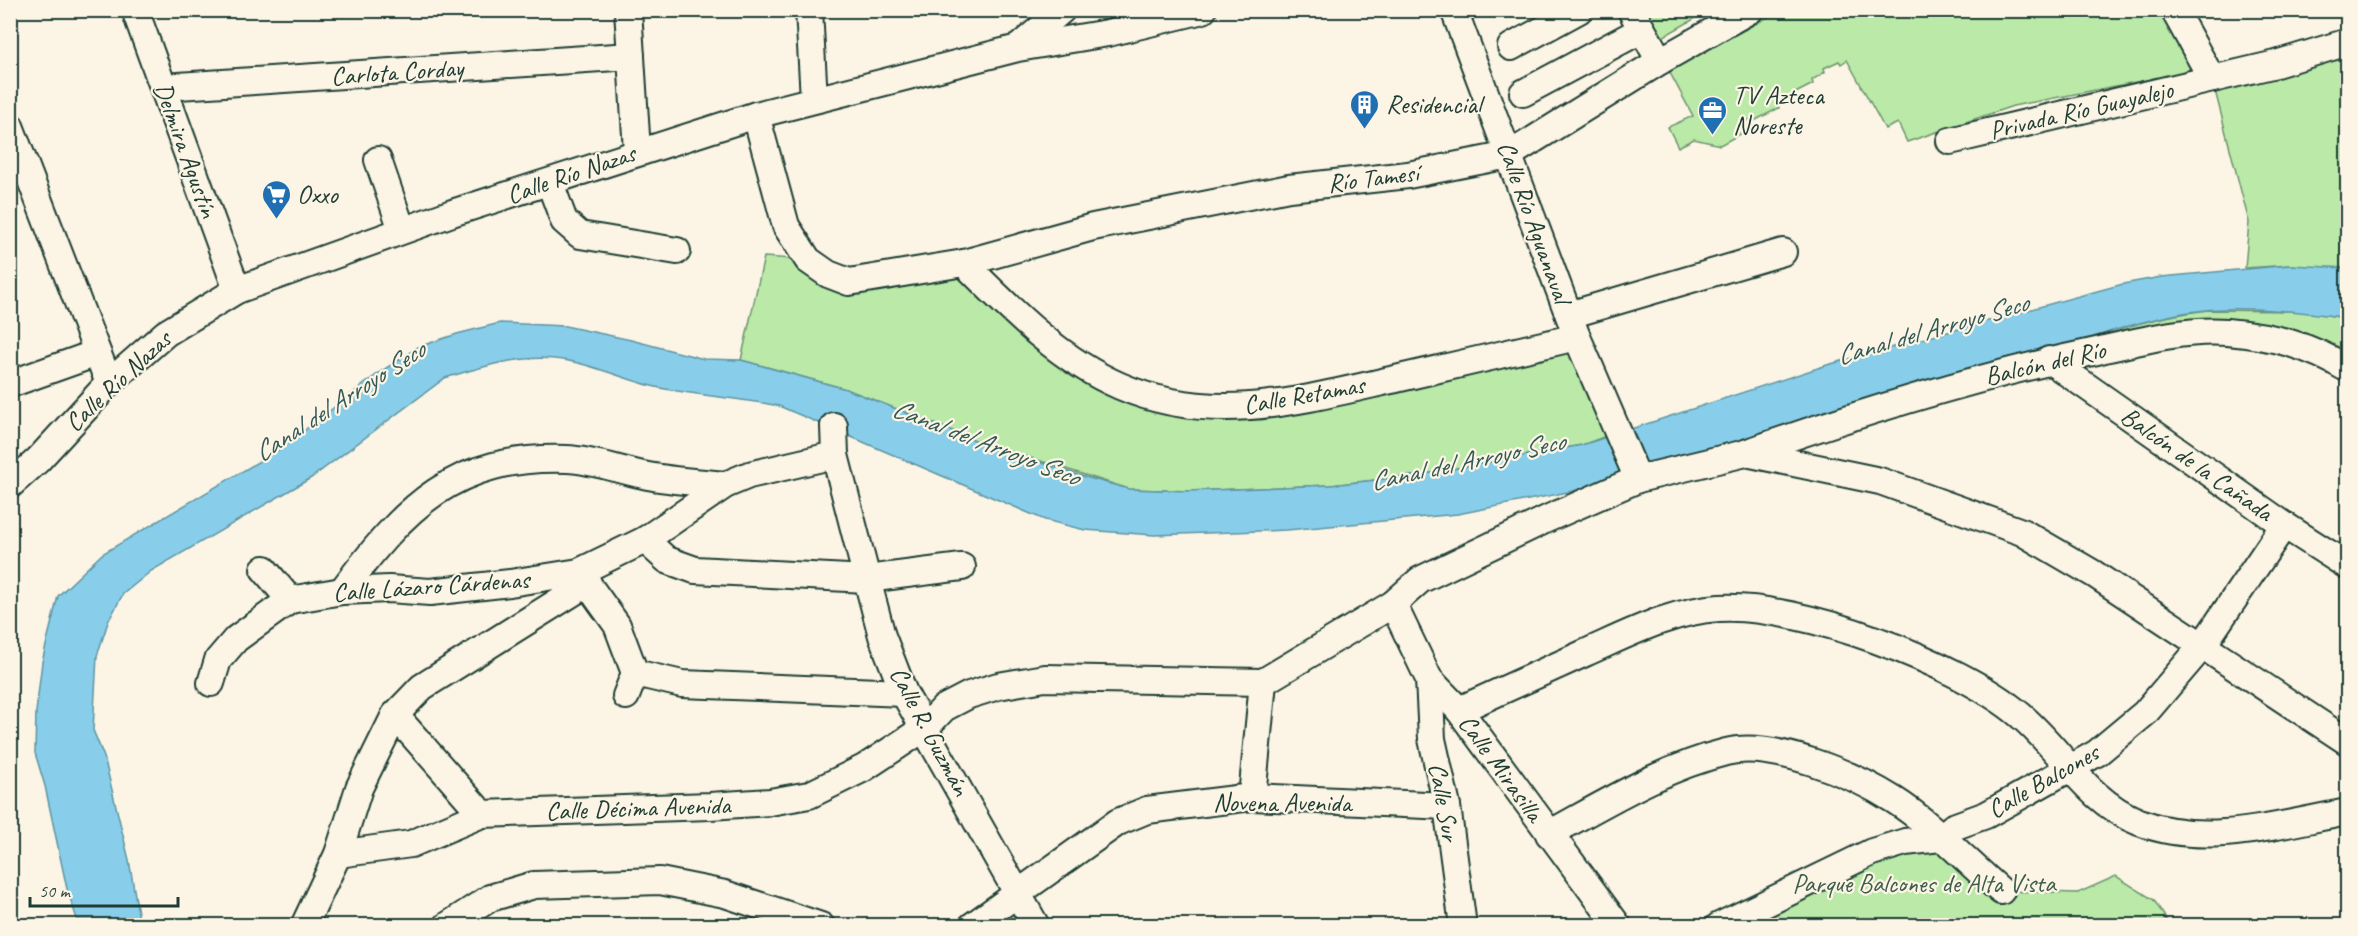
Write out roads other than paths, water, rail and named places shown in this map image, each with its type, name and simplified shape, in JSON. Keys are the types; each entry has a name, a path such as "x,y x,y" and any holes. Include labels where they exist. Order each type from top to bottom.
{"street":[{"name":"Delmira Agustín","path":"135,10 237,290"},
{"path":"628,10 637,151"},
{"path":"809,10 814,99"},
{"path":"1018,48 1062,10"},
{"name":"Calle Río Nazas","path":"10,484 38,460 109,383 165,333 237,290 402,230 550,183 637,151 756,115 1018,48 1108,33 1203,10"},
{"name":"Calle Río Aguanaval","path":"1454,10 1573,326 1637,475"},
{"path":"1511,47 1579,10"},
{"name":"Río Tamesí","path":"756,115 786,226 808,260 828,274 849,282 964,262 1093,227 1256,194 1289,188 1408,175 1509,155 1660,61 1750,10"},
{"path":"2174,10 2212,79"},
{"path":"1523,93 1636,20 1660,61"},
{"name":"Privada Río Guayalejo","path":"1950,141 2212,79 2348,42"},
{"name":"Carlota Corday","path":"163,87 631,56"},
{"path":"10,126 109,383"},
{"path":"378,160 402,230"},
{"path":"550,183 564,221 580,234 676,251"},
{"name":"Calle Retamas","path":"964,262 1012,310 1076,362 1120,387 1187,405 1229,408 1282,405 1573,326 1784,252"},
{"name":"Balcón del Río","path":"1263,682 1392,604 1420,580 1637,475 1746,453 1978,378 2049,360 2177,333 2226,332 2297,344 2348,369"},
{"path":"10,384 97,353"},
{"name":"Balcón de la Cañada","path":"2049,360 2284,525 2348,566"},
{"name":"Calle R. Guzmán","path":"834,426 835,455 867,579 882,636 904,693 926,728 1036,926"},
{"path":"1746,453 1880,481 2022,532 2094,573 2348,742"},
{"name":"Calle Lázaro Cárdenas","path":"290,600 342,591 389,589 430,592 583,578 645,540 725,485 749,475 835,455"},
{"path":"342,591 378,543 426,496 465,475 518,461 569,459 651,477 725,485"},
{"name":"Calle Balcones","path":"1719,926 1872,852 1905,842 1941,838 1953,827 1986,815 2097,753 2145,713 2203,645 2284,525"},
{"path":"645,540 667,560 695,570 867,579 962,567"},
{"path":"211,683 218,660 236,639 290,600 264,569"},
{"path":"304,926 338,854 359,788 395,715 422,687 583,578 617,625 631,684 904,693"},
{"name":"Calle Mirasilla","path":"1392,604 1430,679 1459,710 1618,926"},
{"path":"1459,710 1654,622 1718,608 1754,608 1818,620 1917,657 1981,687 2019,714 2052,744 2067,768 2114,809 2139,822 2168,830 2214,833 2250,831 2348,812"},
{"name":"Calle Décima Avenida","path":"338,854 411,844 482,814 710,806 790,799 809,795 864,768 926,728 944,708 969,695 998,686 1045,678 1263,682"},
{"name":"Calle Sur","path":"1430,679 1432,739 1447,806 1463,926"},
{"path":"1252,797 1263,682"},
{"path":"395,715 482,814"},
{"path":"1549,834 1649,780 1679,767 1728,751 1768,751 1809,762 1894,800 2001,891"},
{"name":"Novena Avenida","path":"972,926 1118,822 1137,814 1184,804 1252,797 1447,806"},
{"path":"447,926 490,898 534,885 660,881 725,894 821,926"}],"water":[{"path":"2290,265 2347,268 2347,318 2244,309 2183,313 2119,329 2056,350 1583,489 1458,514 1287,530 1154,535 1085,530 1045,520 779,406 660,388 563,360 533,358 503,362 445,378 311,478 151,571 123,594 108,622 97,656 93,730 104,757 129,860 140,925 79,925 67,889 45,786 35,753 36,712 42,662 58,596 102,554 280,449 380,372 418,347 457,334 500,323 565,326 704,359 741,360 846,389 980,442 1078,475 1129,489 1189,491 1331,485 1420,475 1582,445 1827,365 2123,284 2161,277"}],"place":[{"name":"Residencial","path":"1365,130"},
{"name":"TV Azteca Noreste","path":"1712,136"},
{"name":"Oxxo","path":"276,220"}],"water label":[{"name":"Canal del Arroyo Seco","path":"1932,329"},
{"name":"Canal del Arroyo Seco","path":"339,401"},
{"name":"Canal del Arroyo Seco","path":"986,442"},
{"name":"Canal del Arroyo Seco","path":"1467,461"}],"park label":[{"name":"Parque Balcones de Alta Vista","path":"1924,883"}]}
